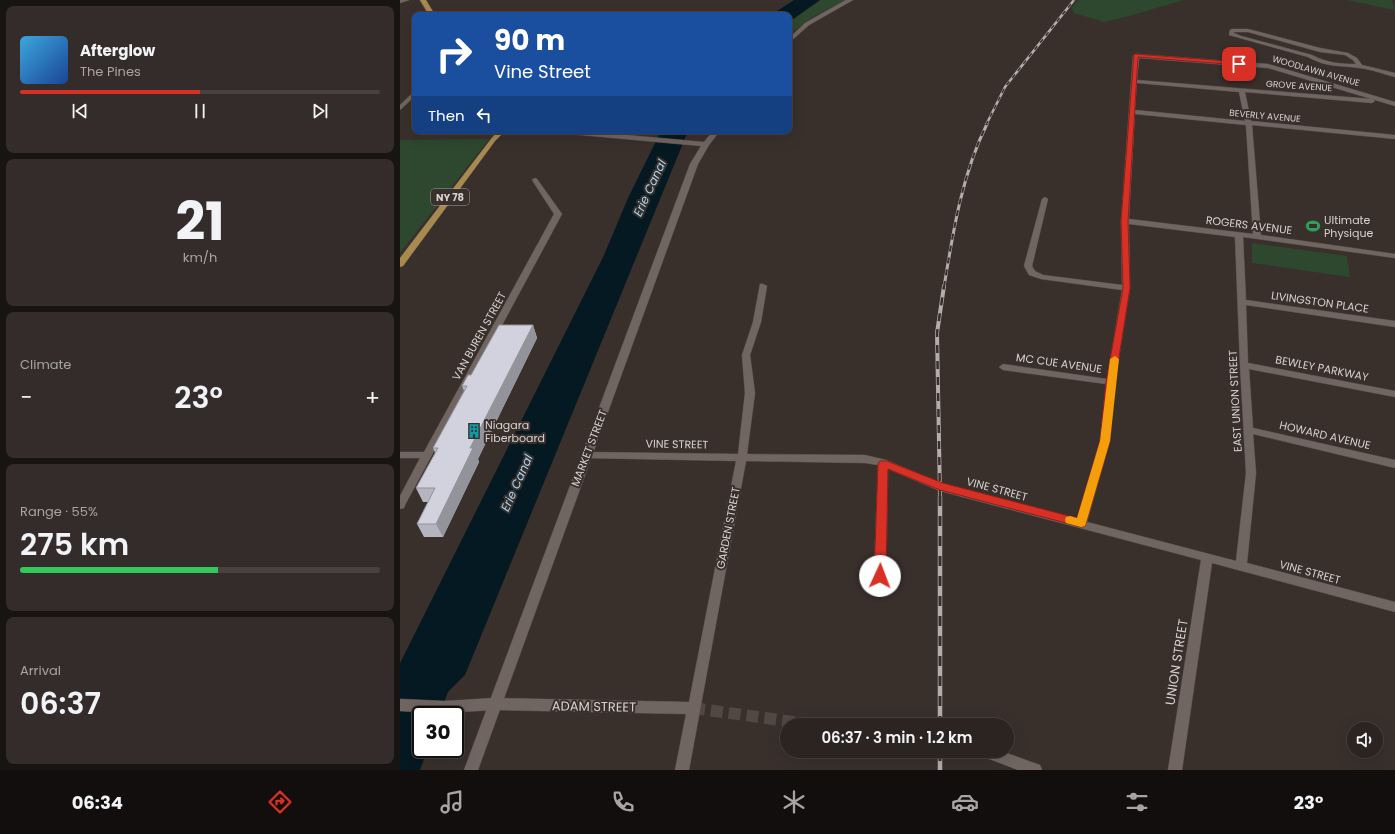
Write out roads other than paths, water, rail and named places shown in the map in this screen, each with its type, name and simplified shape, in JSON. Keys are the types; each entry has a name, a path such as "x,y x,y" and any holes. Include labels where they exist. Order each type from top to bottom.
{"main road":[{"path":"422,0 430,12"},
{"name":"NY 78","path":"400,264 499,134"}],"street":[{"path":"400,1 406,0"},
{"path":"792,38 807,24 850,0"},
{"path":"1360,66 1355,59 1346,54 1320,50 1248,31 1232,30 1231,34 1239,37 1310,56 1319,61 1332,65 1360,66 1395,75"},
{"path":"1310,56 1320,50"},
{"name":"WOODLAWN AVENUE","path":"1135,80 1136,56 1268,66 1392,103"},
{"path":"1081,523 1105,441 1111,382 1126,288 1125,221 1135,80"},
{"name":"GROVE AVENUE","path":"1135,80 1242,91 1392,103"},
{"path":"1242,91 1249,124 1257,237"},
{"path":"400,108 412,95"},
{"name":"BEVERLY AVENUE","path":"1133,112 1395,137"},
{"path":"591,134 706,144"},
{"name":"MARKET STREET","path":"471,770 586,455 616,380 694,164 706,144 714,134"},
{"name":"VAN BUREN STREET","path":"400,505 558,214 535,180"},
{"path":"1045,199 1028,266 1032,273 1042,277 1126,288"},
{"name":"ROGERS AVENUE","path":"1125,221 1239,234 1395,256"},
{"name":"EAST UNION STREET","path":"1239,234 1244,365 1251,473 1241,566"},
{"name":"GARDEN STREET","path":"682,770 742,457 750,392 746,355 757,322 763,286"},
{"name":"LIVINGSTON PLACE","path":"1242,302 1395,324"},
{"name":"BEWLEY PARKWAY","path":"1244,365 1395,394"},
{"name":"MC CUE AVENUE","path":"1003,367 1111,382"},
{"name":"HOWARD AVENUE","path":"1249,430 1395,464"},
{"path":"400,455 427,455"},
{"name":"VINE STREET","path":"586,455 865,459 883,464 940,487 1395,607"},
{"path":"880,576 883,464"},
{"name":"UNION STREET","path":"1175,770 1207,558"},
{"name":"ADAM STREET","path":"400,705 444,707 494,704 693,708"},
{"path":"1003,758 1035,770"}],"water":[{"path":"794,0 820,0 792,20 792,12 776,12"},
{"name":"Erie Canal","path":"660,134 687,134 465,675 448,692 443,706 412,706 412,758 425,758 420,770 400,770 400,663 604,255 628,198"}],"tunnel":[{"path":"693,708 780,720"}],"railway":[{"path":"986,125 1005,87 1074,0"},
{"path":"944,287 955,224 965,183 978,143 987,124"},
{"path":"940,497 937,333 944,286"},
{"path":"940,497 940,718"},
{"path":"940,758 940,770"}],"place":[{"name":"Ultimate Physique","path":"1313,226"},
{"name":"Niagara Fiberboard","path":"474,431"}]}
